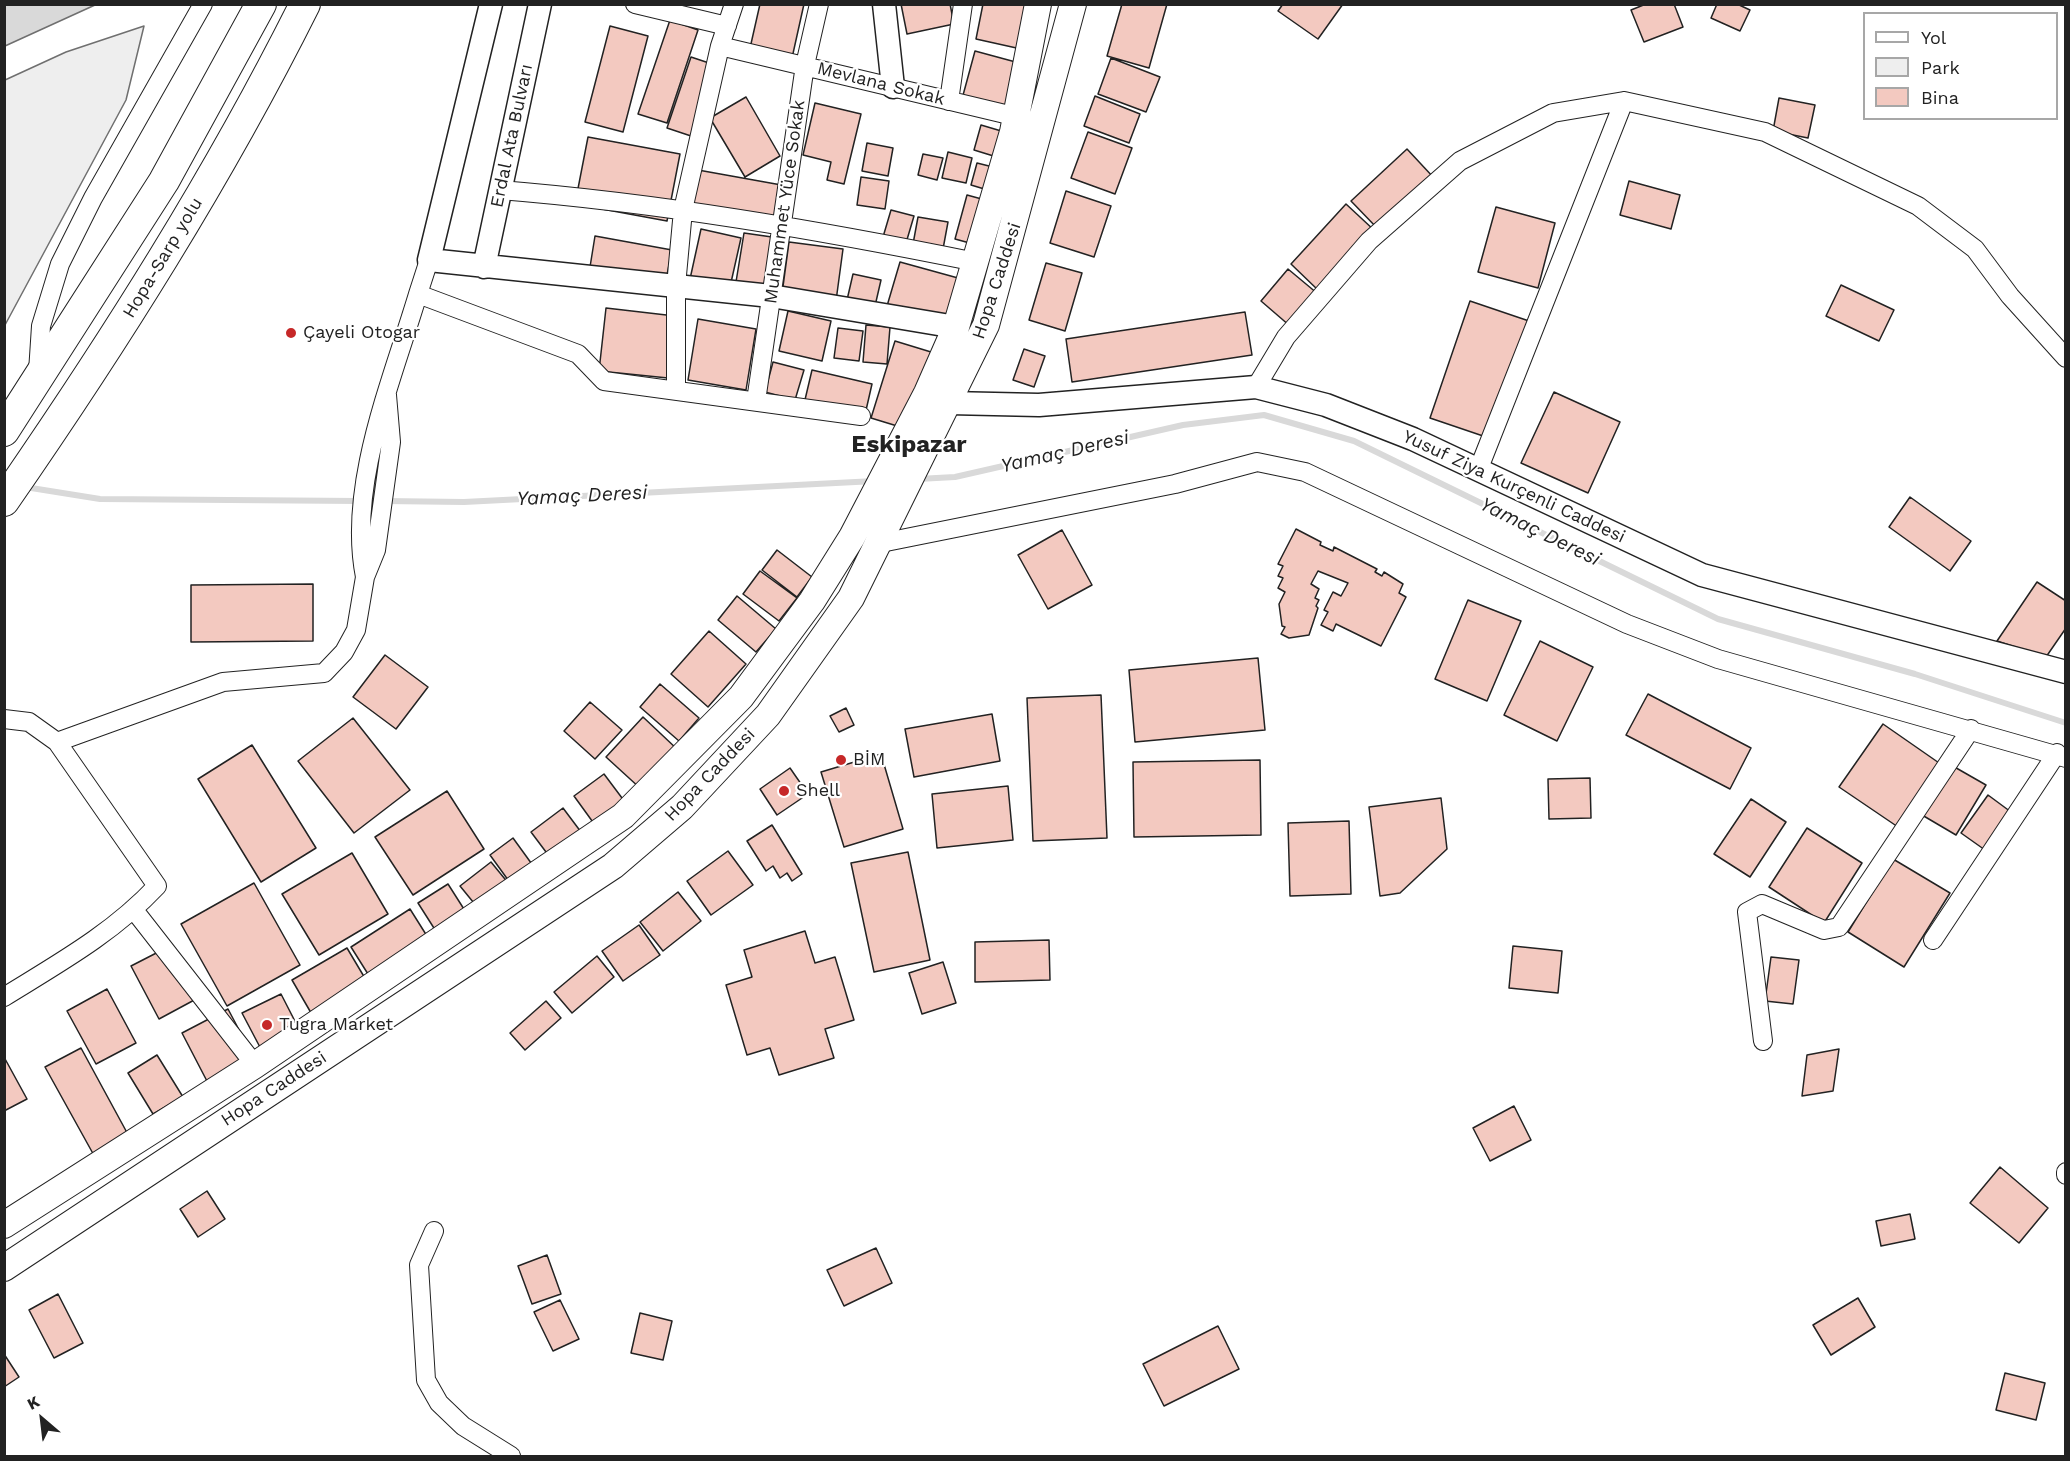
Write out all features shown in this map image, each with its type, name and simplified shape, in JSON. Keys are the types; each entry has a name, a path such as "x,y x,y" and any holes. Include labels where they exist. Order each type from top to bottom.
{"highway":[{"path":"9,425 38,383 164,181 261,4"},
{"name":"Hopa-Sarp yolu","path":"4,501 52,432 175,238 231,142 305,4"}],"main road":[{"name":"Hopa Caddesi","path":"4,1268 613,866 682,807 768,715 850,598 876,544 938,398 1016,118 1038,4"},
{"name":"Hopa Caddesi","path":"4,1225 255,1065 623,816 741,697 812,600 986,325 1073,4"}],"street":[{"path":"38,383 41,326 48,296 60,264 93,198 203,4"},
{"path":"57,742 223,682 324,673 344,652 356,630 365,577 371,441 429,260 491,4"},
{"name":"Erdal Ata Bulvarı","path":"483,267 540,4"},
{"path":"634,4 726,26"},
{"path":"676,390 676,286 683,210 720,46 734,4"},
{"name":"Muhammet Yüce Sokak","path":"756,401 805,65 819,4"},
{"path":"884,4 893,87"},
{"path":"954,4 959,33"},
{"path":"949,101 963,4"},
{"name":"Mevlana Sokak","path":"720,46 1016,118 1042,121"},
{"path":"1479,468 1624,101"},
{"path":"1256,387 1286,337 1370,241 1460,161 1553,113 1624,101 1765,132 1918,206 1975,249 2010,296 2066,358"},
{"path":"500,190 586,197 782,224 976,262"},
{"path":"429,260 771,296 956,327"},
{"path":"418,294 578,354 604,381 861,417"},
{"name":"Yusuf Ziya Kurçenli Caddesi","path":"938,398 1040,405 1256,387 1326,405 1479,468 1702,575 2066,672"},
{"path":"368,549 391,442 387,395"},
{"path":"876,544 1175,484 1257,462 1305,472 1627,624 1718,659 2061,756 1933,940"},
{"path":"4,718 29,722 57,742 157,886 134,910 104,935 4,997"},
{"path":"1763,1041 1747,912 1762,904 1824,930 1839,927 1971,729"},
{"path":"134,910 255,1065"},
{"path":"434,1231 419,1265 426,1380 439,1402 463,1426 511,1456"}],"green space":[{"path":"144,26 126,100 5,325 5,80 66,52"}],"shaded area":[{"path":"5,4 95,4 95,5 5,46"}],"building":[{"path":"760,4 804,4 790,67 748,57"},
{"path":"901,4 950,4 954,24 907,34"},
{"path":"983,4 1031,4 1021,49 976,39"},
{"path":"1122,4 1167,4 1149,68 1107,56"},
{"path":"1283,4 1343,4 1318,39 1278,11"},
{"path":"1646,4 1674,4 1683,27 1644,42 1631,10"},
{"path":"1717,4 1737,4 1750,10 1740,31 1711,18"},
{"path":"670,20 698,30 667,123 638,114"},
{"path":"610,26 648,36 623,132 585,122"},
{"path":"975,51 1023,64 1007,123 959,110"},
{"path":"691,57 724,68 700,139 667,128"},
{"path":"1111,58 1160,77 1146,112 1098,94"},
{"path":"1095,96 1140,114 1129,143 1084,126"},
{"path":"746,97 780,156 745,177 710,118"},
{"path":"1779,98 1815,105 1808,138 1773,131"},
{"path":"815,103 861,114 844,184 827,180 831,162 803,155"},
{"path":"981,125 1008,133 1000,158 974,150"},
{"path":"1088,132 1132,148 1115,194 1071,178"},
{"path":"588,137 680,154 667,221 575,204"},
{"path":"867,143 893,148 888,176 862,171"},
{"path":"1407,149 1434,178 1378,229 1351,201"},
{"path":"948,152 972,158 966,183 942,178"},
{"path":"923,154 943,158 937,180 918,175"},
{"path":"977,163 997,168 991,191 971,185"},
{"path":"698,170 787,186 779,228 690,211"},
{"path":"861,177 889,181 885,209 857,205"},
{"path":"1629,181 1680,195 1671,229 1620,215"},
{"path":"1066,191 1111,206 1094,257 1050,243"},
{"path":"967,195 989,201 977,245 955,239"},
{"path":"1346,204 1375,231 1319,291 1291,264"},
{"path":"1496,207 1555,223 1538,288 1478,272"},
{"path":"891,210 914,216 906,243 883,237"},
{"path":"918,217 948,222 943,249 913,244"},
{"path":"701,229 741,238 730,287 690,279"},
{"path":"744,233 779,238 770,293 735,288"},
{"path":"595,236 672,250 666,280 590,267"},
{"path":"789,242 843,249 836,301 782,294"},
{"path":"900,262 958,278 945,322 887,306"},
{"path":"1046,263 1082,273 1065,331 1029,320"},
{"path":"1288,269 1318,294 1290,326 1261,301"},
{"path":"853,274 881,280 875,306 847,300"},
{"path":"1841,285 1894,310 1879,341 1826,316"},
{"path":"1470,301 1529,321 1489,438 1430,418"},
{"path":"606,308 675,316 668,378 599,371"},
{"path":"788,311 831,321 822,361 779,351"},
{"path":"1245,312 1252,355 1072,382 1066,339"},
{"path":"698,319 756,329 746,390 688,380"},
{"path":"866,325 890,327 887,364 863,362"},
{"path":"838,328 863,331 859,361 834,358"},
{"path":"895,341 931,352 907,429 871,418"},
{"path":"1024,349 1045,356 1034,387 1013,380"},
{"path":"773,362 804,370 795,400 765,392"},
{"path":"812,370 872,384 864,419 804,404"},
{"path":"1554,392 1620,422 1588,493 1521,463"},
{"path":"1910,497 1971,541 1950,571 1889,527"},
{"path":"1296,529 1321,542 1320,545 1333,551 1334,547 1377,569 1375,572 1382,576 1384,572 1403,584 1399,593 1406,597 1381,646 1336,624 1333,631 1321,625 1328,612 1324,610 1333,592 1341,596 1348,583 1318,571 1311,584 1319,589 1315,598 1319,600 1316,606 1318,608 1309,635 1289,638 1281,634 1285,627 1282,626 1279,604 1285,592 1278,588 1283,578 1278,576 1283,566 1278,564"},
{"path":"1062,530 1092,585 1048,609 1018,555"},
{"path":"777,550 812,577 797,597 762,570"},
{"path":"760,571 797,598 779,621 743,594"},
{"path":"2037,582 2066,601 2066,628 2046,657 1997,641"},
{"path":"313,584 313,641 191,642 191,585"},
{"path":"737,596 776,629 756,652 718,620"},
{"path":"1468,600 1521,621 1487,701 1435,679"},
{"path":"709,631 746,664 708,707 671,674"},
{"path":"1540,641 1593,667 1557,741 1504,715"},
{"path":"385,655 428,687 396,729 353,697"},
{"path":"1258,658 1265,730 1135,742 1129,670"},
{"path":"660,684 699,718 679,741 640,707"},
{"path":"1648,694 1751,748 1730,789 1626,735"},
{"path":"1101,695 1107,838 1033,841 1027,698"},
{"path":"590,702 622,730 595,759 564,731"},
{"path":"846,708 854,725 839,732 830,716"},
{"path":"992,714 1000,761 914,777 905,729"},
{"path":"643,717 678,750 641,789 606,757"},
{"path":"353,718 410,790 354,833 298,761"},
{"path":"1883,724 1942,765 1898,827 1839,787"},
{"path":"252,745 316,848 261,882 198,779"},
{"path":"881,754 903,829 844,847 821,772"},
{"path":"1260,760 1261,835 1134,837 1133,762"},
{"path":"1951,765 1986,785 1956,835 1922,815"},
{"path":"790,768 808,794 777,815 760,789"},
{"path":"604,774 625,802 595,825 574,796"},
{"path":"1590,778 1591,818 1549,819 1548,779"},
{"path":"1008,786 1013,840 937,848 932,794"},
{"path":"447,791 484,849 413,895 375,837"},
{"path":"1988,795 2011,812 1985,850 1961,833"},
{"path":"1441,798 1447,849 1400,893 1380,896 1369,807"},
{"path":"1751,799 1786,822 1750,877 1714,854"},
{"path":"563,808 587,840 555,864 531,832"},
{"path":"1349,821 1351,894 1290,896 1288,823"},
{"path":"772,825 802,874 792,881 787,873 780,878 773,866 766,871 747,841"},
{"path":"1807,828 1862,863 1824,923 1769,887"},
{"path":"513,838 534,867 511,884 490,855"},
{"path":"728,851 753,885 711,915 687,881"},
{"path":"908,852 930,960 874,972 851,863"},
{"path":"352,853 388,914 319,955 282,894"},
{"path":"1893,859 1950,893 1904,967 1848,932"},
{"path":"491,862 509,884 478,908 460,886"},
{"path":"254,883 300,965 227,1006 181,924"},
{"path":"448,884 469,917 439,936 418,903"},
{"path":"678,892 701,921 663,951 640,922"},
{"path":"410,909 432,944 373,982 351,947"},
{"path":"639,925 660,955 623,981 602,951"},
{"path":"805,931 815,963 835,957 854,1020 825,1029 834,1058 779,1075 770,1048 747,1055 726,985 752,977 744,950"},
{"path":"1049,940 1050,980 975,982 975,942"},
{"path":"170,946 198,998 159,1019 131,966"},
{"path":"1513,946 1562,951 1558,993 1509,988"},
{"path":"347,948 369,985 314,1018 292,980"},
{"path":"597,956 614,977 572,1013 554,992"},
{"path":"1771,957 1799,960 1793,1004 1765,1001"},
{"path":"943,962 956,1003 922,1014 909,973"},
{"path":"107,989 136,1043 96,1064 67,1011"},
{"path":"281,994 300,1031 262,1051 242,1013"},
{"path":"546,1001 561,1018 525,1050 510,1033"},
{"path":"228,1009 255,1060 209,1085 182,1033"},
{"path":"81,1048 131,1140 96,1159 45,1067"},
{"path":"1839,1049 1833,1091 1802,1096 1807,1055"},
{"path":"157,1055 183,1097 153,1114 128,1073"},
{"path":"4,1057 27,1099 4,1111"},
{"path":"1514,1106 1531,1140 1490,1161 1473,1128"},
{"path":"2000,1167 2048,1208 2019,1243 1970,1203"},
{"path":"207,1191 225,1219 198,1237 180,1209"},
{"path":"1910,1214 1915,1239 1881,1246 1876,1221"},
{"path":"876,1248 892,1283 844,1306 827,1270"},
{"path":"547,1255 561,1294 532,1304 518,1266"},
{"path":"58,1294 83,1343 54,1358 29,1310"},
{"path":"1858,1298 1875,1327 1831,1355 1813,1325"},
{"path":"560,1300 579,1339 553,1351 534,1312"},
{"path":"640,1313 672,1321 663,1360 631,1353"},
{"path":"1218,1326 1239,1369 1164,1406 1143,1364"},
{"path":"4,1354 19,1377 4,1387"},
{"path":"2005,1373 2045,1383 2036,1420 1996,1410"}],"waterway":[{"name":"Yamaç Deresi","path":"918,479 955,477 1183,425 1264,415 1354,441 1718,619 1915,674 2066,723"},
{"name":"Yamaç Deresi","path":"384,501 464,502 875,481"},
{"name":"Yamaç Deresi","path":"25,487 100,499 359,501"}],"place":[{"name":"Çayeli Otogar","path":"291,333"},
{"name":"BİM","path":"841,760"},
{"name":"Shell","path":"784,791"},
{"name":"Tugra Market","path":"267,1025"}],"district":[{"name":"Eskipazar","path":"909,445"}]}
